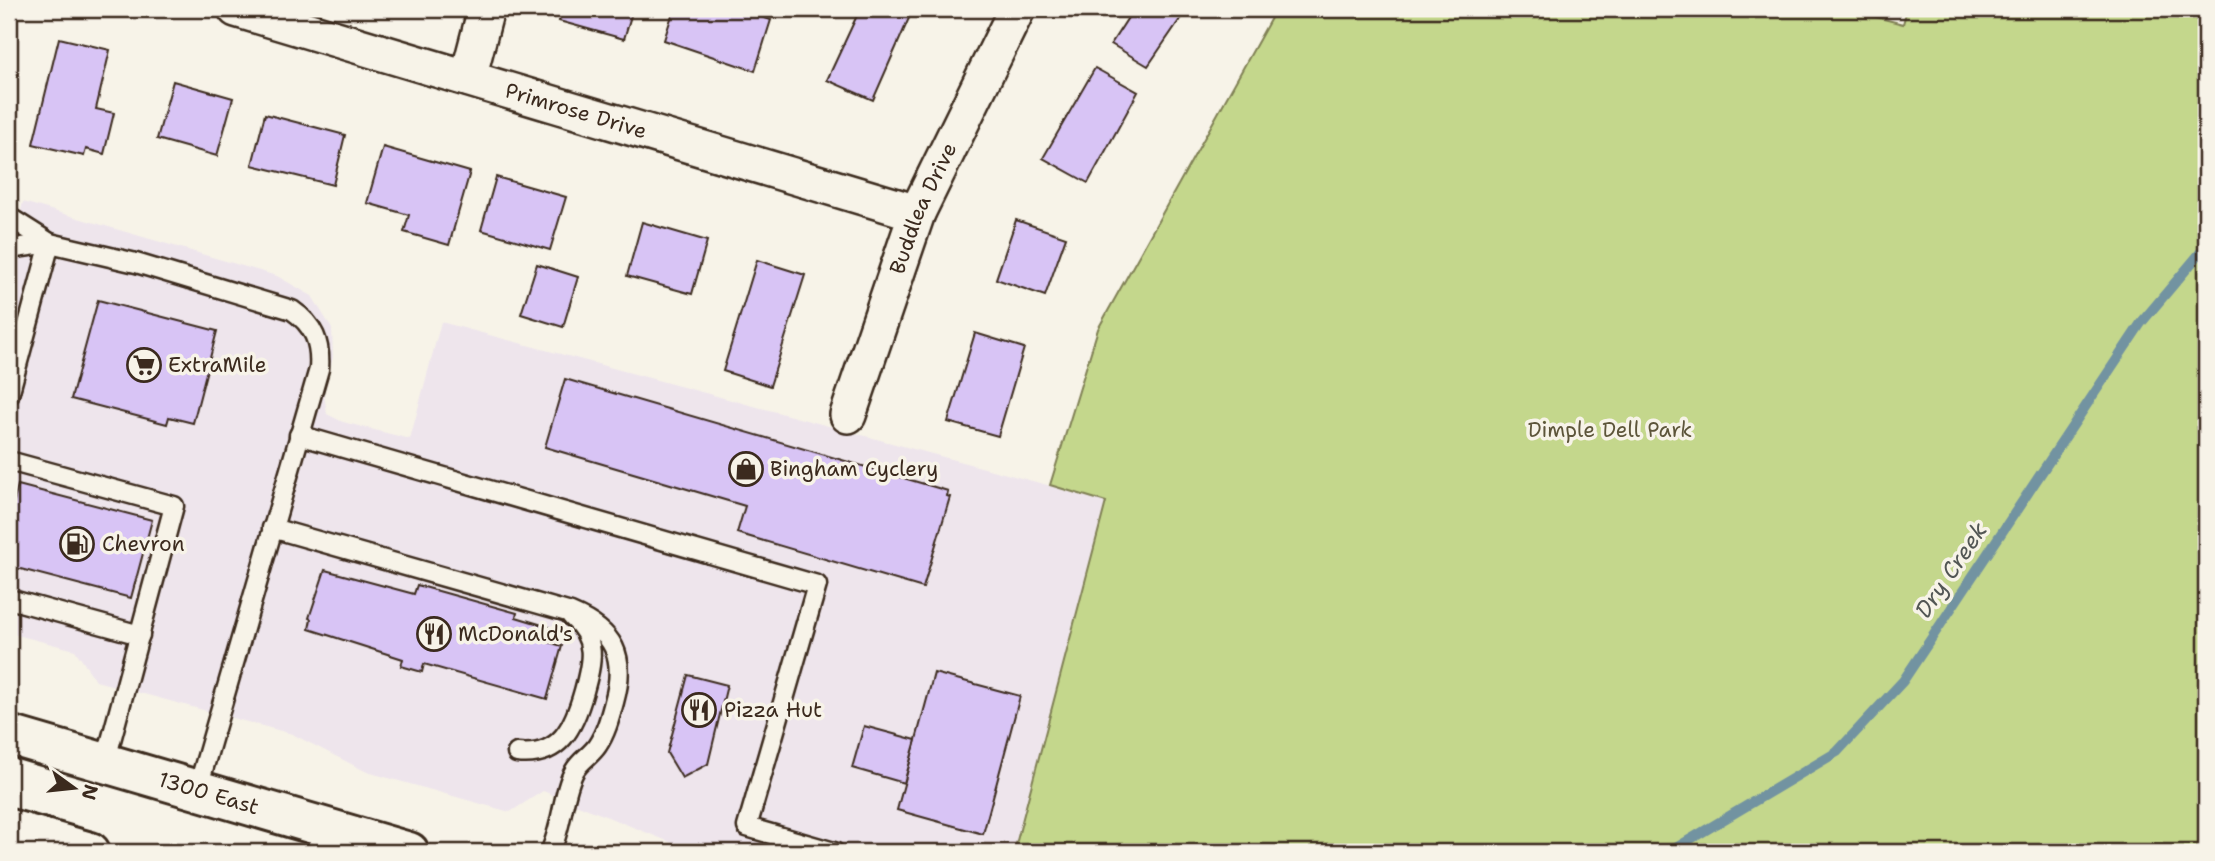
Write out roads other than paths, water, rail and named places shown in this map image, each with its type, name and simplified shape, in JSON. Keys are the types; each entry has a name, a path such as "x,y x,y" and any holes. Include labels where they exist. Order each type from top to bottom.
{"main road":[{"name":"1300 East","path":"9,735 409,852"},
{"path":"9,829 90,852"}],"street":[{"name":"Primrose Drive","path":"236,9 917,213"},
{"path":"468,78 486,9"},
{"name":"Buddlea Drive","path":"848,415 917,213 1017,9"}],"lane":[{"path":"9,217 50,243 136,263 278,306 303,318 318,342 320,355 299,435 197,791"},
{"path":"9,249 50,243"},
{"path":"9,395 50,243"},
{"path":"299,435 817,585 747,827 834,852"},
{"path":"9,461 174,506 105,764"},
{"path":"272,528 556,609 584,619 606,634 618,657 621,670 604,734 591,754 575,770 550,852"},
{"path":"9,599 140,635"},
{"path":"517,753 541,752 563,740 570,730 593,660 588,635 569,615 556,609"}],"waterway":[{"name":"Dry Creek","path":"1669,852 1837,752 1903,681 2141,323 2206,246"}],"place":[{"name":"ExtraMile","path":"144,365"},
{"name":"Bingham Cyclery","path":"746,469"},
{"name":"Chevron","path":"77,544"},
{"name":"McDonald's","path":"434,634"},
{"name":"Pizza Hut","path":"699,710"}],"park label":[{"name":"Dimple Dell Park","path":"1610,430"}]}
